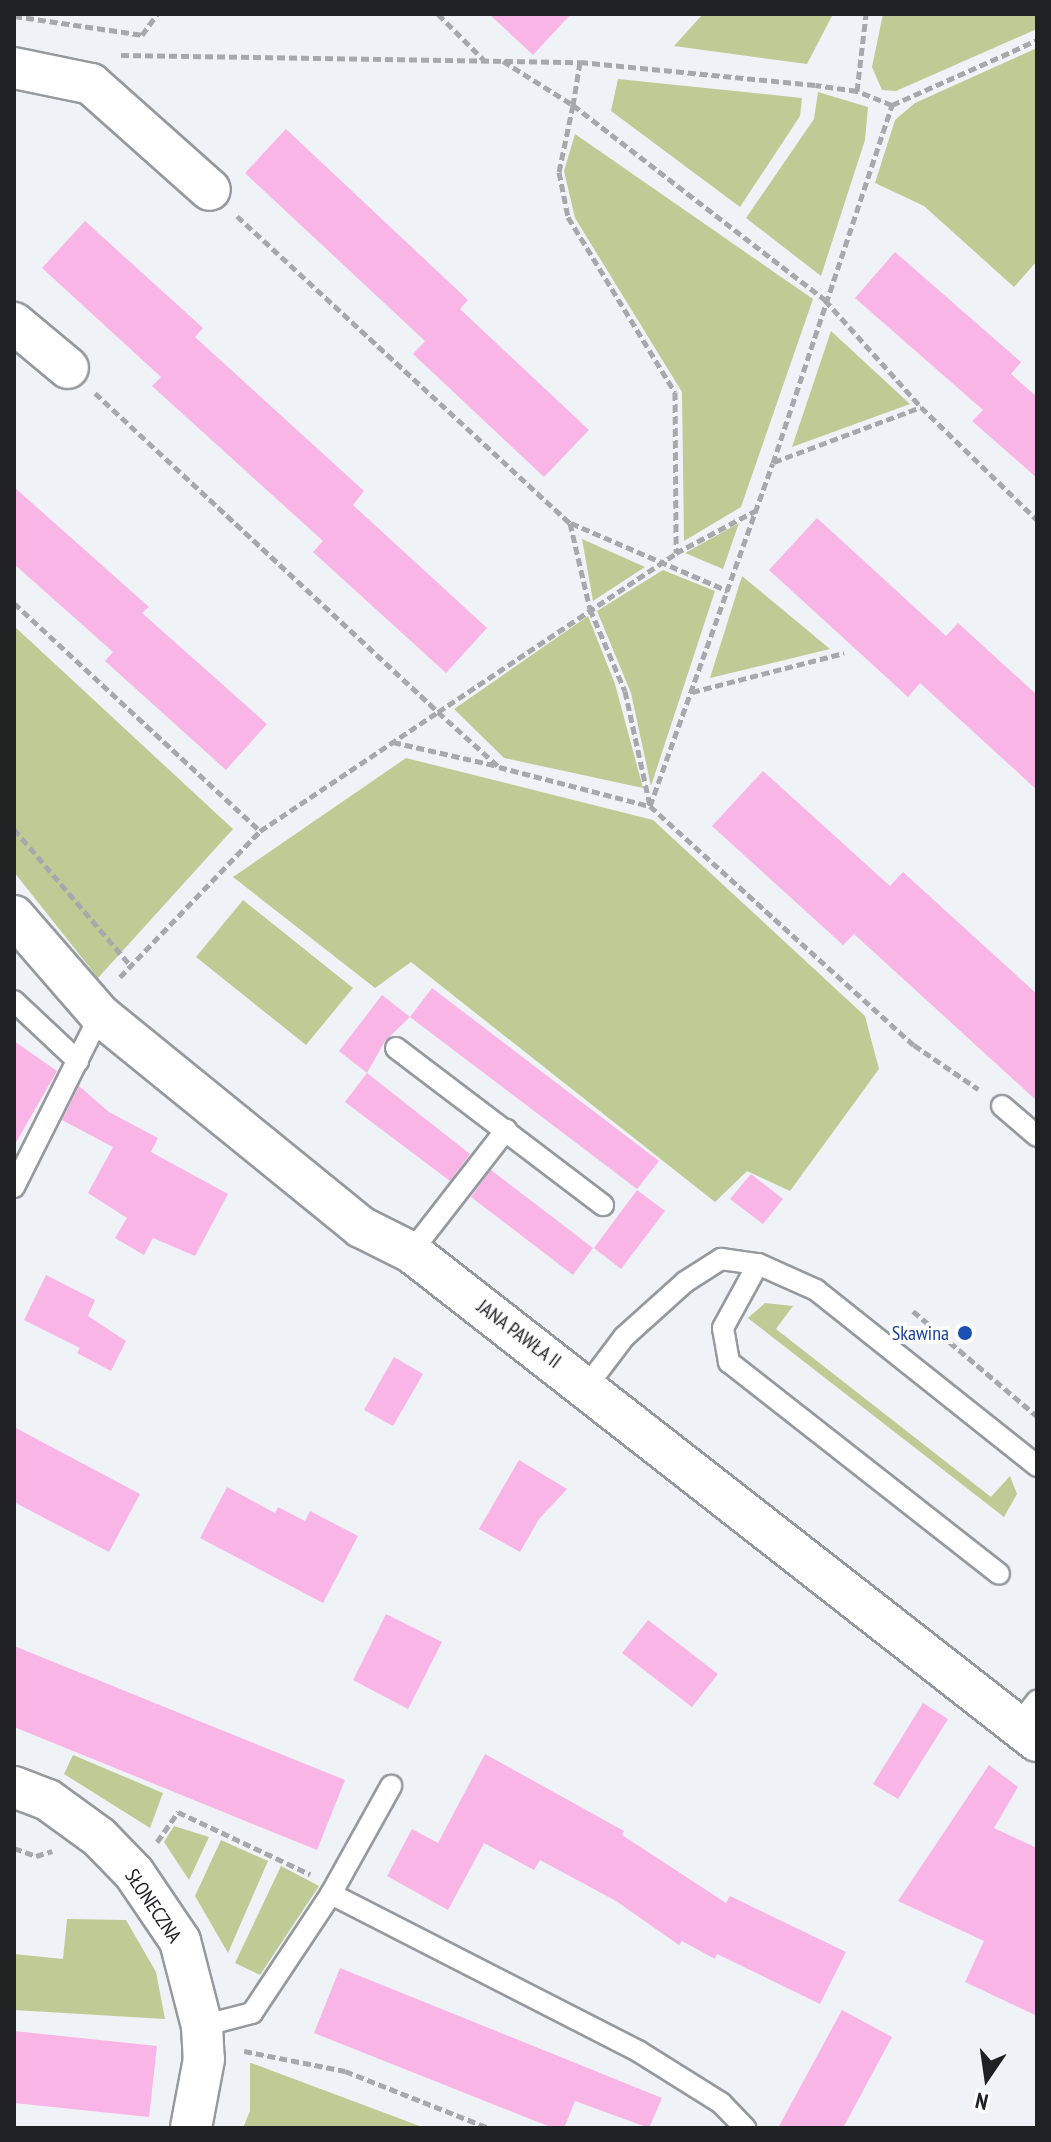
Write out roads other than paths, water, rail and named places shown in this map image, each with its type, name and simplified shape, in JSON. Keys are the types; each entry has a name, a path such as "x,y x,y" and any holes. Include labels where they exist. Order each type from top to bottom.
{"street":[{"path":"14,68 91,84 210,190"},
{"path":"14,323 68,368"},
{"name":"JANA PAWŁA II","path":"18,929 108,998 361,1227 411,1252 1031,1722"},
{"name":"SŁONECZNA","path":"14,1787 48,1800 99,1837 134,1873 180,1941 217,2037 204,2059 191,2128"}],"lane":[{"path":"14,1187 108,998"},
{"path":"14,1001 78,1061"},
{"path":"396,1048 603,1205"},
{"path":"1002,1106 1037,1136"},
{"path":"411,1252 506,1130"},
{"path":"587,1386 624,1337 685,1282 721,1259 758,1264 816,1290 1037,1466"},
{"path":"758,1264 723,1328 729,1362 999,1574"},
{"path":"217,2037 252,2013 334,1890 391,1786"},
{"path":"334,1890 638,2051 721,2103 745,2128"}],"place":[{"name":"Skawina","path":"965,1333"}]}
